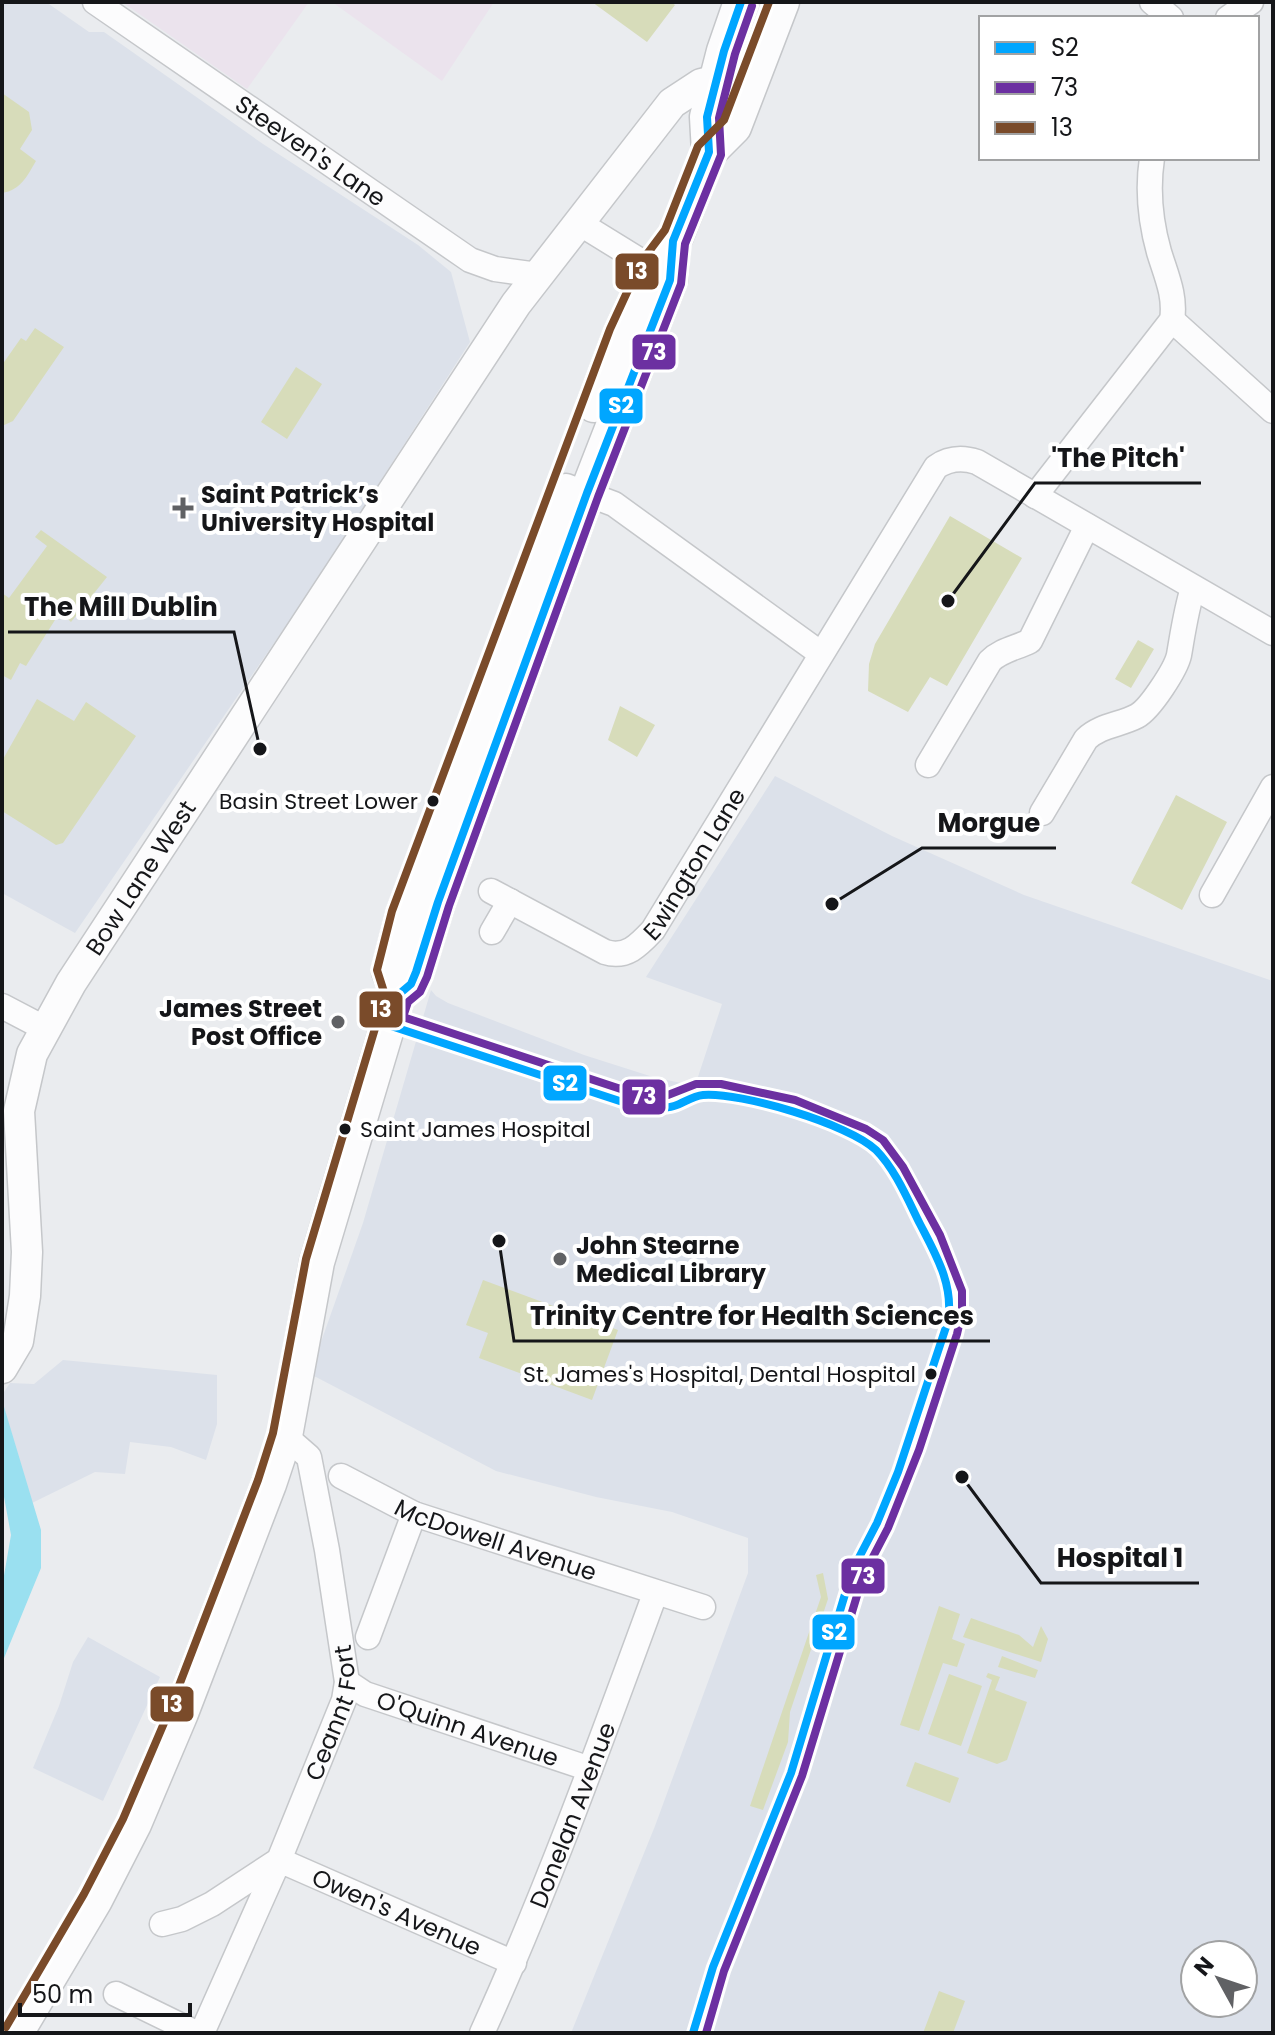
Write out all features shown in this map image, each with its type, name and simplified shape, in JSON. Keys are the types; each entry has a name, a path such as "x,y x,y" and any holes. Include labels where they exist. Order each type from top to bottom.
{"main road":[{"path":"709,152 707,117 741,2"},
{"path":"16,2033 95,1900 147,1796 192,1685 285,1436 317,1262 398,995 389,971 403,915 576,489 621,333 661,274 709,152 734,127 782,2"}],"street":[{"name":"Steeven's Lane","path":"95,2 470,260 495,269 538,275"},
{"path":"1152,2 1169,16"},
{"path":"1231,16 1251,2"},
{"name":"Bow Lane West","path":"4,1366 18,1341 25,1296 27,1252 19,1111 32,1054 79,970 538,275 672,103 685,92 716,80 755,71"},
{"path":"1035,496 1172,320 1174,309 1170,284 1150,212 1148,186 1152,160"},
{"path":"579,223 661,274"},
{"path":"1172,320 1273,411"},
{"path":"576,489 614,504 820,653 936,467 944,461 965,458 1273,633"},
{"path":"928,765 990,661 999,652 1015,649 1030,641 1087,526"},
{"path":"1042,813 1086,739 1094,732 1136,716 1149,707 1179,658 1182,627 1193,588"},
{"name":"Ewington Lane","path":"492,932 501,896 605,952 615,955 639,945 660,918 820,653"},
{"path":"1212,895 1273,787"},
{"path":"2,1006 46,1029"},
{"name":"Ceannt Fort","path":"199,2033 279,1860 344,1700 347,1682 309,1457 285,1436"},
{"name":"McDowell Avenue","path":"341,1476 414,1514 703,1607"},
{"path":"368,1637 414,1514"},
{"name":"Donelan Avenue","path":"482,2033 514,1963 655,1594"},
{"name":"O'Quinn Avenue","path":"347,1682 365,1694 590,1769"},
{"path":"162,1924 182,1919 212,1904 279,1860"},
{"name":"Owen's Avenue","path":"279,1860 514,1963"},
{"path":"116,1994 199,2033"}],"shaded area":[{"name":"Saint Patrick’s University Hospital","path":"2,2 46,2 89,32 104,32 263,144 418,245 451,272 470,342 309,592 75,933 2,893"},
{"path":"122,2 309,2 247,89"},
{"path":"332,2 494,2 442,81"},
{"path":"775,776 892,836 1024,895 1273,981 1273,2033 571,2033 655,1826 748,1573 748,1538 672,1512 596,1497 496,1471 309,1376 363,1223 431,990 448,1003 584,1055 653,1077 695,1086 722,1004 646,977"},
{"path":"63,1360 217,1375 217,1424 206,1460 171,1447 130,1442 125,1474 95,1472 32,1503 2,1395 10,1383 34,1384"},
{"path":"88,1637 160,1677 103,1801 33,1768 59,1706 73,1662"}],"green space":[{"path":"592,2 671,2 675,5 647,42"},
{"path":"2,93 29,112 32,130 20,149 36,161 19,186 2,193"},
{"path":"35,328 64,347 13,421 2,426 2,365 21,338 26,341"},
{"path":"296,367 322,384 287,439 261,422"},
{"path":"950,516 1022,558 947,686 930,677 908,712 868,691 869,664 875,644"},
{"path":"41,530 107,577 71,622 60,612 26,666 20,663 11,680 2,675 2,593 9,598 47,546 35,537"},
{"path":"1138,640 1154,649 1131,688 1115,679"},
{"path":"37,699 74,721 86,702 136,736 63,843 56,845 2,811 2,761"},
{"path":"620,706 655,725 637,757 608,740"},
{"path":"1176,795 1227,822 1182,910 1131,883"},
{"path":"483,1280 618,1330 592,1400 479,1358 488,1333 466,1325"},
{"path":"823,1573 828,1599 790,1712 788,1742 763,1810 750,1806 821,1597 816,1575"},
{"path":"939,1606 960,1614 952,1639 965,1644 957,1667 943,1663 919,1731 900,1725"},
{"path":"971,1618 1019,1635 1033,1647 1041,1626 1048,1639 1041,1662 963,1637"},
{"path":"1002,1656 1038,1670 1035,1678 998,1667"},
{"path":"988,1673 1000,1677 995,1690 1027,1702 1007,1760 997,1764 967,1753 992,1680 986,1677"},
{"path":"949,1674 982,1686 961,1746 928,1734"},
{"path":"915,1762 959,1778 950,1803 906,1786"},
{"path":"939,1991 965,2001 953,2033 923,2033"}],"water":[{"path":"2,1400 41,1530 41,1568 2,1663 2,1587 11,1535 2,1486"}],"transit line":[{"name":"S2","path":"693,2033 713,1967 791,1773 852,1571 877,1523 898,1472 948,1321 946,1283 932,1247 889,1166 876,1150 843,1130 767,1104 720,1095 699,1096 671,1107 644,1109 388,1025 398,995 411,984 416,972 438,902 587,493 670,280 673,241 709,152 707,117 724,51 741,2"},
{"name":"13","path":"6,2027 84,1894 123,1819 170,1709 258,1480 273,1433 306,1259 385,995 377,970 392,911 610,329 641,262 665,230 698,146 724,120 769,2"},
{"name":"73","path":"706,2033 724,1971 802,1776 863,1576 888,1528 919,1450 957,1334 962,1312 962,1291 940,1235 903,1167 883,1140 866,1129 795,1100 721,1084 696,1084 668,1095 645,1097 403,1017 408,1002 420,992 427,977 449,906 598,497 681,284 685,244 721,155 719,118 735,54 752,6"}],"place":[{"name":"Saint Patrick’s University Hospital","path":"183,508"},
{"name":"'The Pitch'","path":"948,601"},
{"name":"The Mill Dublin","path":"260,749"},
{"name":"Basin Street Lower","path":"433,801"},
{"name":"Morgue","path":"832,904"},
{"name":"James Street Post Office","path":"338,1022"},
{"name":"Saint James Hospital","path":"345,1129"},
{"name":"Trinity Centre for Health Sciences","path":"499,1241"},
{"name":"John Stearne Medical Library","path":"560,1259"},
{"name":"St. James's Hospital, Dental Hospital","path":"931,1374"},
{"name":"Hospital 1","path":"962,1477"}]}
